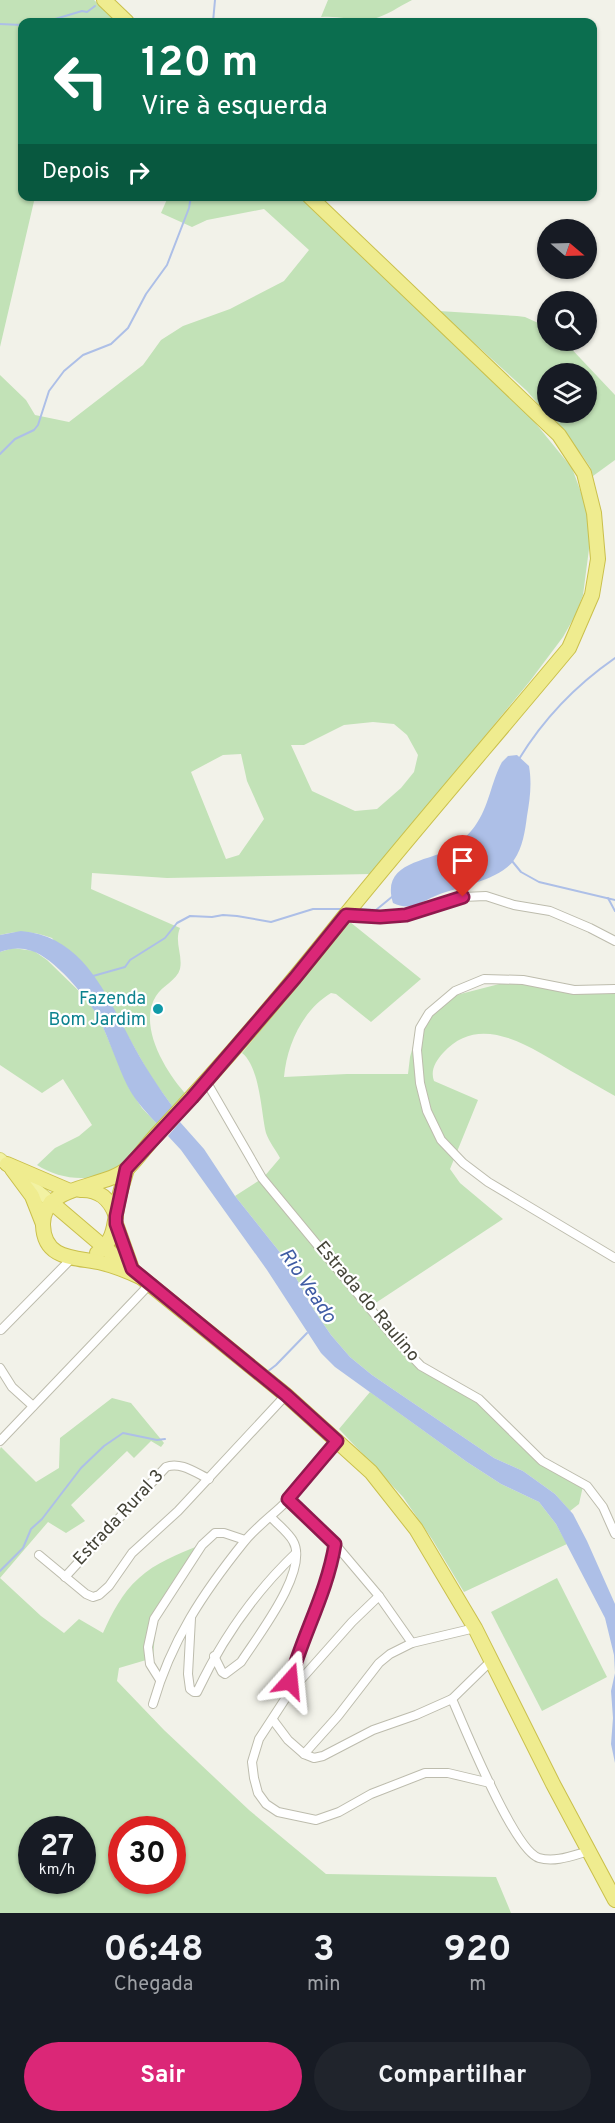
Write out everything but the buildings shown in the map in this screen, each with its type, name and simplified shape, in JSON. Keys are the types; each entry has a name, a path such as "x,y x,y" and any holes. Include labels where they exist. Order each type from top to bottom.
{"highway":[{"path":"104,0 123,18"},
{"path":"43,1225 45,1213 51,1202 58,1196 106,1180 126,1169 192,1098 295,978 569,648 592,595 598,559 594,513 584,473 559,435 314,201"},
{"path":"6,1164 50,1185 73,1191 89,1190 100,1194 110,1203 140,1277"},
{"path":"6,1164 32,1196 45,1237 60,1255 110,1265 140,1277"},
{"path":"73,1259 89,1257 105,1248 111,1240 126,1169"},
{"path":"51,1202 286,1395 371,1472 416,1529 475,1628 553,1784 615,1900"}],"main road":[{"path":"6,1164 51,1202"}],"street":[{"path":"346,915 380,917 406,915 463,897 486,896 550,911 615,941"},
{"path":"615,989 574,990 523,981 484,979 455,991 429,1014 420,1029 417,1050 420,1083 427,1111 441,1140 463,1163 488,1182 615,1258"},
{"name":"Estrada do Raulino","path":"206,1081 262,1178 396,1340 421,1366 479,1399 542,1461 587,1486 603,1507 615,1534"},
{"path":"1,1330 73,1259"},
{"path":"0,1441 33,1406 140,1277"},
{"path":"0,1368 12,1387 33,1406"},
{"name":"Estrada Rural 3","path":"39,1555 86,1594 93,1597 99,1595 132,1553 178,1511 286,1395"},
{"path":"0,1426 8,1432"},
{"path":"153,1704 160,1680 191,1614 245,1540 288,1499 337,1441"},
{"name":"Estrada Rural 3","path":"65,1577 166,1467 179,1465 209,1479"},
{"path":"288,1499 335,1544 379,1596 412,1644"},
{"path":"214,1656 225,1674 241,1662 290,1584 296,1553 294,1542 271,1517"},
{"path":"160,1680 150,1664 148,1647 154,1619 202,1545 215,1533 224,1533 245,1540"},
{"path":"289,1693 293,1667 327,1581 335,1544"},
{"path":"191,1614 188,1674 190,1689 197,1692 214,1656 253,1599 296,1553"},
{"path":"379,1596 352,1622 289,1693 260,1739 252,1762 258,1792 266,1804 278,1812 316,1820 339,1812 371,1794 425,1773 448,1773 490,1784"},
{"path":"304,1754 338,1716 379,1663 390,1654 412,1644 475,1628"},
{"path":"273,1720 288,1740 304,1754 314,1758 323,1756 373,1730 452,1699 492,1660"},
{"path":"452,1699 490,1784 519,1838 537,1858 560,1858 589,1851"}],"green space":[{"path":"0,0 94,0 114,18 18,18 18,201 34,201 0,347"},
{"path":"328,0 412,0 376,18 321,17"},
{"path":"166,201 304,201 528,414 572,468 586,506 589,549 583,595 576,614 563,637 530,681 371,874 167,878 92,873 91,889 180,928 178,938 180,969 156,996 151,1008 150,1021 152,1035 163,1062 187,1095 175,1110 151,1077 129,1038 52,938 26,932 0,935 0,375 26,400 35,415 69,422 143,365 161,340 183,326 230,309 284,281 309,250 264,209 207,220 192,227 161,213","holes":["373,722 394,724 407,735 418,755 414,772 401,788 377,809 355,811 312,791 291,745 304,745 344,725","241,754 247,781 264,819 239,855 226,859 191,772 223,755"]},
{"path":"439,311 525,317 537,322 537,351 573,351 585,363 537,363 537,403"},
{"path":"597,376 615,395 615,460 593,476 581,454 554,423 597,423"},
{"path":"350,922 421,979 371,1022 336,994 331,993 321,1000 298,1029 289,1052 284,1077 408,1074 415,1039 422,1024 445,998 507,982 559,987 615,986 615,1096 524,1044 490,1034 474,1035 458,1041 440,1056 433,1069 434,1081 478,1100 450,1169 460,1183 503,1219 371,1306 413,1359 484,1407 522,1442 583,1486 579,1504 570,1511 555,1494 523,1471 494,1458 372,1375 350,1357 314,1310 286,1260 235,1196 263,1178 280,1158 266,1133 253,1068 242,1053"},
{"path":"13,948 34,951 47,960 87,999 100,1020 129,1088 142,1108 160,1127 128,1161 107,1173 87,1178 66,1177 37,1165 55,1148 79,1136 92,1125 63,1079 42,1093 0,1065 0,952"},
{"path":"370,1392 467,1462 501,1484 539,1502 556,1524 567,1544 464,1592 403,1497 339,1429"},
{"path":"112,1398 131,1403 164,1443 161,1447 151,1441 134,1458 127,1451 71,1505 85,1521 66,1533 48,1522 0,1578 1,1447 36,1482 59,1468 60,1438"},
{"path":"198,1546 160,1608 153,1658 119,1668 117,1681 164,1730 249,1810 326,1874 496,1877 511,1913 0,1913 0,1578 41,1616 64,1633 79,1619 103,1633 123,1597 139,1578 159,1563"},
{"path":"557,1578 607,1677 542,1711 491,1612"}],"water":[{"path":"517,755 529,766 530,785 524,833 520,850 514,860 508,867 490,877 411,906 393,903 391,889 400,871 420,860 452,848 465,838 480,819 502,762 508,756"},
{"path":"21,931 42,935 60,943 76,955 101,985 145,1066 175,1110 160,1127 131,1092 99,1019 70,980 50,961 32,951 16,948 0,952 0,935"},
{"path":"180,1122 204,1149 235,1196 286,1260 314,1310 350,1357 372,1375 494,1458 523,1471 555,1494 573,1514 615,1604 615,1673 614,1655 605,1618 556,1524 539,1502 501,1484 467,1462 335,1367 321,1353 267,1270 181,1150 168,1136"},
{"path":"615,1673 615,1763 611,1744 613,1718 611,1691"}],"waterway":[{"path":"213,18 215,0"},
{"path":"58,18 82,11 87,12 95,6"},
{"path":"0,24 18,25"},
{"path":"0,454 15,439 34,430 38,425 49,391 64,371 83,355 111,344 128,328 146,294 167,265 190,201"},
{"path":"519,759 562,703 587,679 615,658"},
{"path":"512,861 521,872 539,882 615,900"},
{"path":"359,909 376,910 393,896"},
{"path":"608,898 615,911"},
{"path":"93,976 125,967 130,960 165,938 177,923 190,916 237,916 271,922 313,909 342,909"},
{"path":"267,1372 307,1333"},
{"path":"0,1571 23,1548 31,1529 42,1519 81,1468 104,1446 123,1433 157,1440 165,1439"}],"place":[{"name":"Fazenda Bom Jardim","path":"158,1009"}],"route":[{"path":"290,1681 293,1667 327,1581 335,1544 288,1499 337,1441 286,1395 132,1269 116,1224 119,1200 126,1169 192,1098 346,915 380,917 406,915 463,897"}],"water label":[{"name":"Rio Veado","path":"307,1286"}]}
